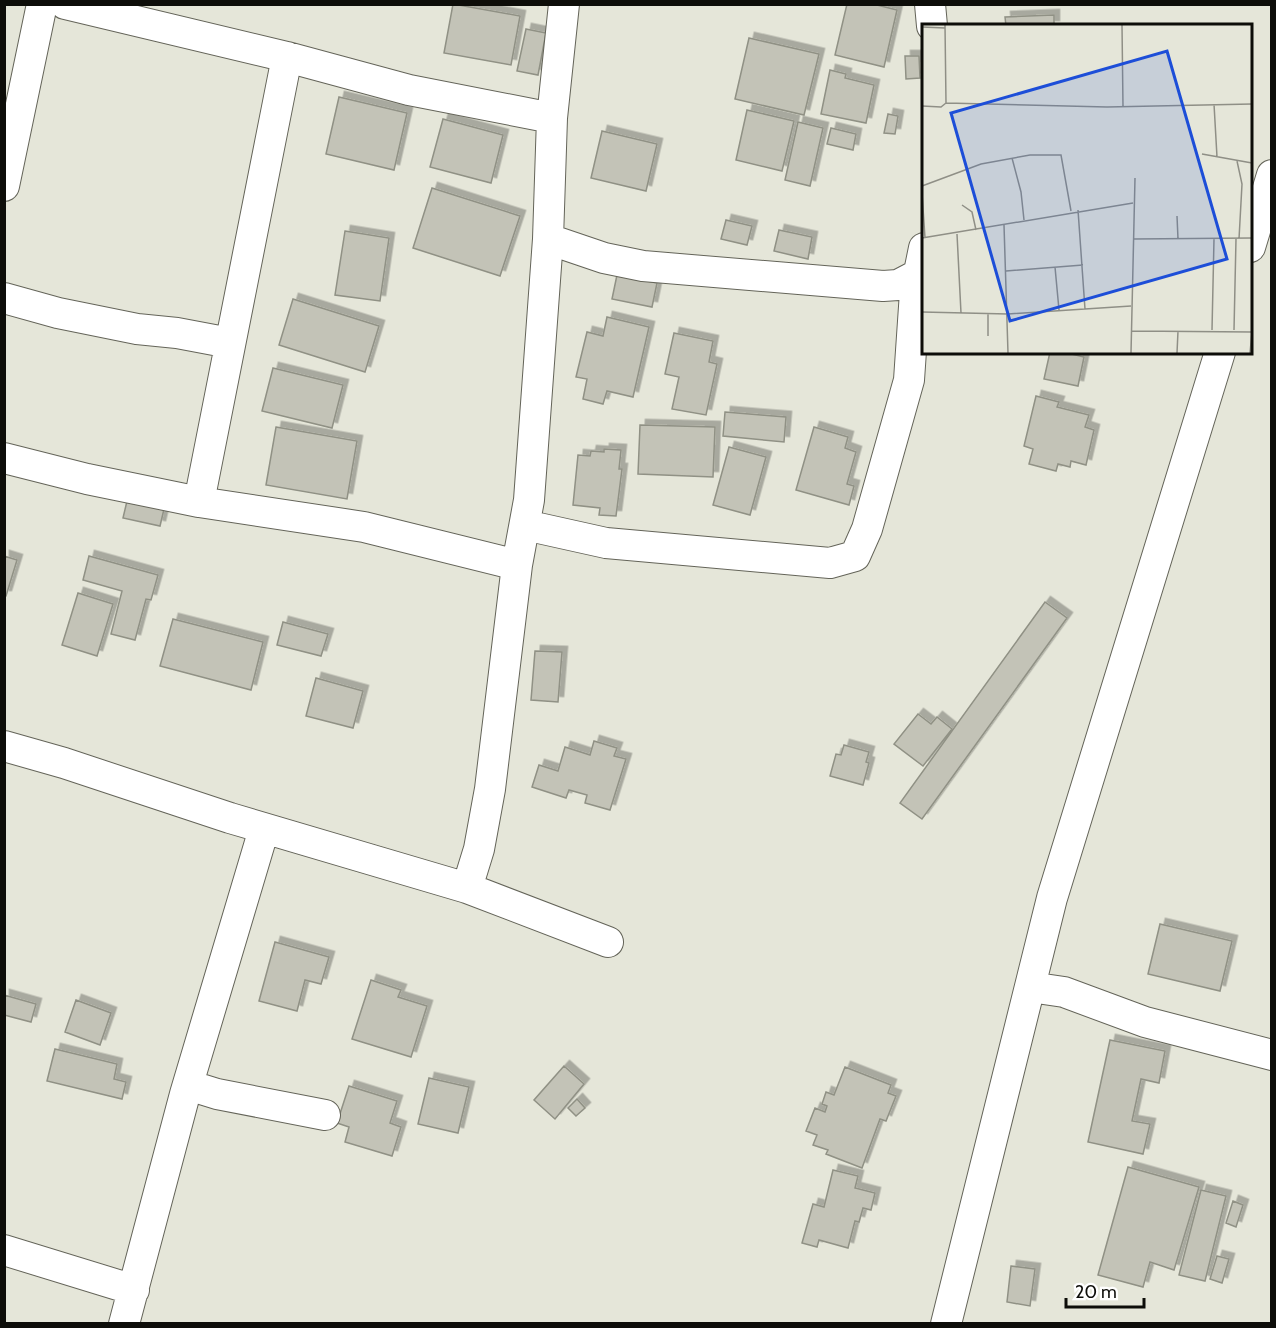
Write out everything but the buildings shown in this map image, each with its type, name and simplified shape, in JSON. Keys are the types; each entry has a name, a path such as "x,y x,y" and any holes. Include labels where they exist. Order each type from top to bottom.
{"street":[{"path":"4,186 42,4"},
{"path":"65,4 287,57 409,90 552,118"},
{"path":"467,888 479,849 490,789 517,565 529,500 548,239 552,118 564,4"},
{"path":"930,4 932,24"},
{"path":"199,502 287,57"},
{"path":"1252,244 1272,175"},
{"path":"548,239 604,258 643,266 884,286 898,285 921,261"},
{"path":"525,525 606,543 830,563 855,555 867,530 909,380 915,292 921,261"},
{"path":"4,298 58,313 137,329 177,333 230,343"},
{"path":"946,1323 1052,898 1219,354"},
{"path":"4,458 87,479 199,502 364,527 517,565"},
{"path":"4,746 264,829 467,888 608,942"},
{"path":"124,1323 188,1086 264,829"},
{"path":"1030,987 1064,992 1145,1022 1272,1055"},
{"path":"188,1086 217,1094 325,1114"},
{"path":"4,1250 134,1290"}]}
